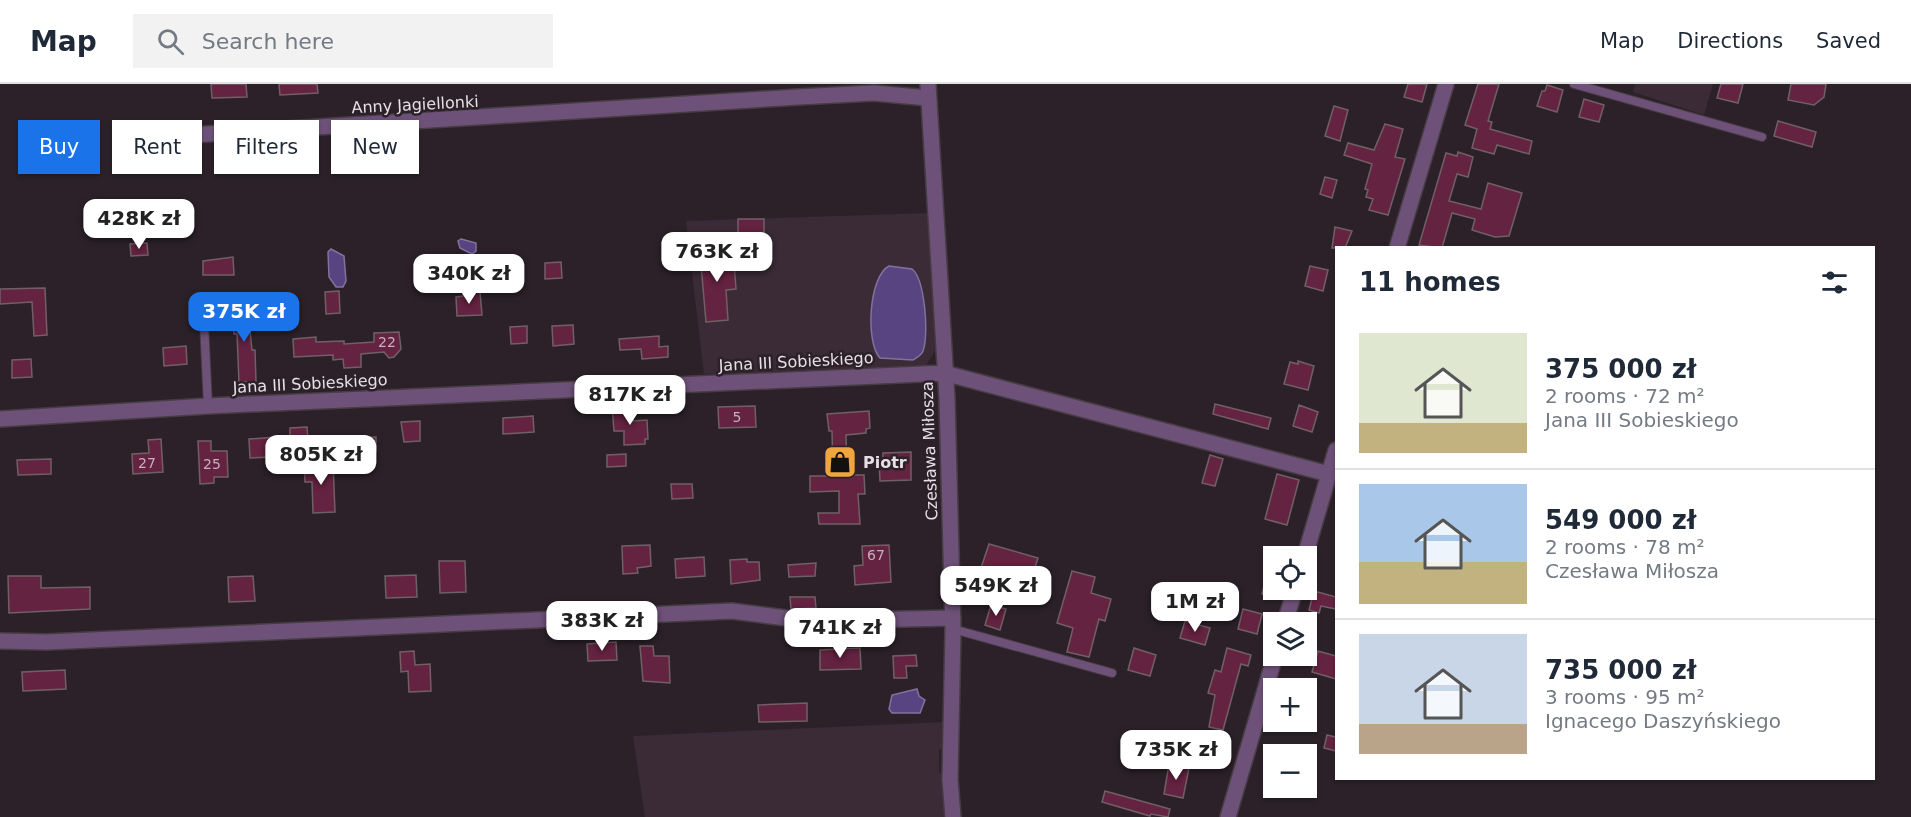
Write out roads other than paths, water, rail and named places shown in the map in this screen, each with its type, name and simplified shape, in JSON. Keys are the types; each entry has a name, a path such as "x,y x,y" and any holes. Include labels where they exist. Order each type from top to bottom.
{"street":[{"path":"1398,246 1446,84"},
{"name":"Anny Jagiellonki","path":"202,134 928,91"},
{"name":"Czesława Miłosza","path":"928,91 944,373 953,624 950,780 953,817"},
{"name":"Jana III Sobieskiego","path":"0,419 208,406 944,373 1329,474"},
{"path":"1308,546 1335,453"},
{"path":"0,640 47,642 732,610 809,621 953,624"},
{"path":"1227,817 1272,666"}],"lane":[{"path":"1574,84 1762,137"},
{"path":"203,302 208,406"},
{"path":"953,624 1112,673"}],"place":[{"name":"Piotr","path":"840,462"}]}
